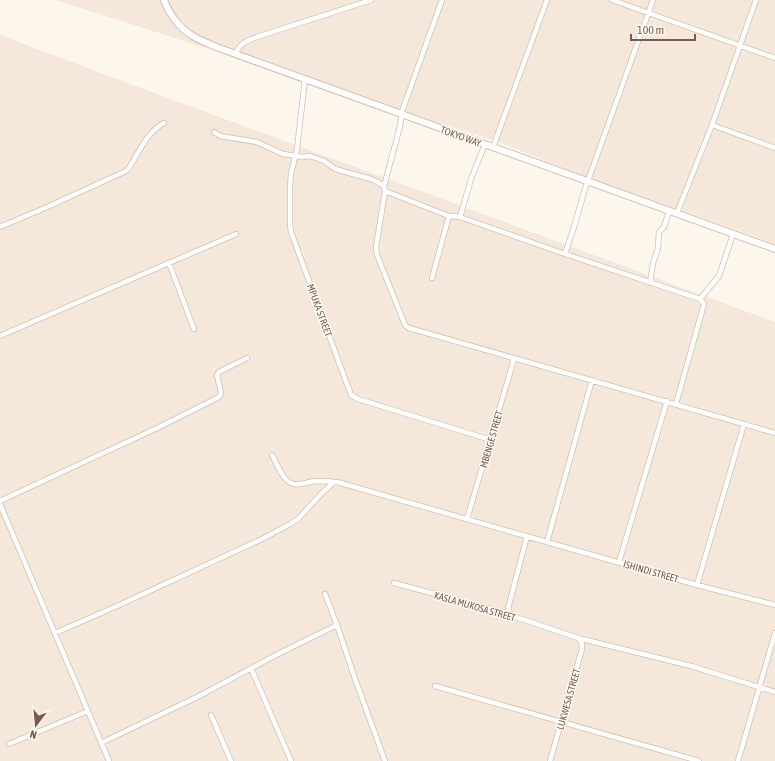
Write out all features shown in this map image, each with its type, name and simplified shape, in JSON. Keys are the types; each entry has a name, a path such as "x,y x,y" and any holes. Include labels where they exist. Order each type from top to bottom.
{"street":[{"name":"TOKYO WAY","path":"164,0 174,19 183,29 192,36 219,48 775,249"},
{"path":"235,54 242,43 250,39 371,0"},
{"path":"442,0 401,114 398,134 384,189 376,247 380,262 405,326 514,359 667,401 775,433"},
{"path":"493,147 548,0"},
{"path":"612,0 775,58"},
{"path":"565,254 588,181 653,0"},
{"path":"677,213 712,125 756,0"},
{"name":"MPUKA STREET","path":"305,79 296,156 291,174 291,232 351,395 358,399 490,440"},
{"path":"0,227 126,171 149,136 164,123"},
{"path":"712,125 775,148"},
{"path":"214,132 220,136 257,142 279,153 303,157 310,156 324,161 335,169 372,179 384,189 449,216 460,217 700,299 704,304 676,404"},
{"path":"460,217 471,179 485,144"},
{"path":"650,283 653,263 658,248 659,232 664,227 669,211"},
{"path":"432,278 449,216"},
{"path":"0,336 236,234"},
{"path":"700,299 719,276 733,234"},
{"path":"169,263 194,329"},
{"path":"109,761 0,502 220,397 221,393 217,375 219,372 247,358"},
{"name":"MBENGE STREET","path":"467,519 514,359"},
{"path":"547,542 592,380"},
{"path":"619,562 667,401"},
{"path":"697,585 744,424"},
{"name":"ISHINDI STREET","path":"272,455 285,479 296,485 315,481 337,482 697,585 775,605"},
{"path":"55,633 264,538 290,524 298,519 334,482"},
{"path":"510,614 508,608 527,536"},
{"name":"KASLA MUKOSA STREET","path":"394,583 510,614 578,638 691,666 775,692"},
{"path":"325,594 385,761"},
{"path":"101,743 197,697 337,625"},
{"path":"738,761 775,633"},
{"name":"LUKWESA STREET","path":"550,761 582,649 581,641 578,638"},
{"path":"251,668 291,761"},
{"path":"435,686 699,761"},
{"path":"9,744 88,711"},
{"path":"211,715 230,761"}],"shaded area":[{"path":"56,0 775,0 775,244 591,179 496,141"},
{"path":"0,35 775,322 775,761 0,761"}]}
